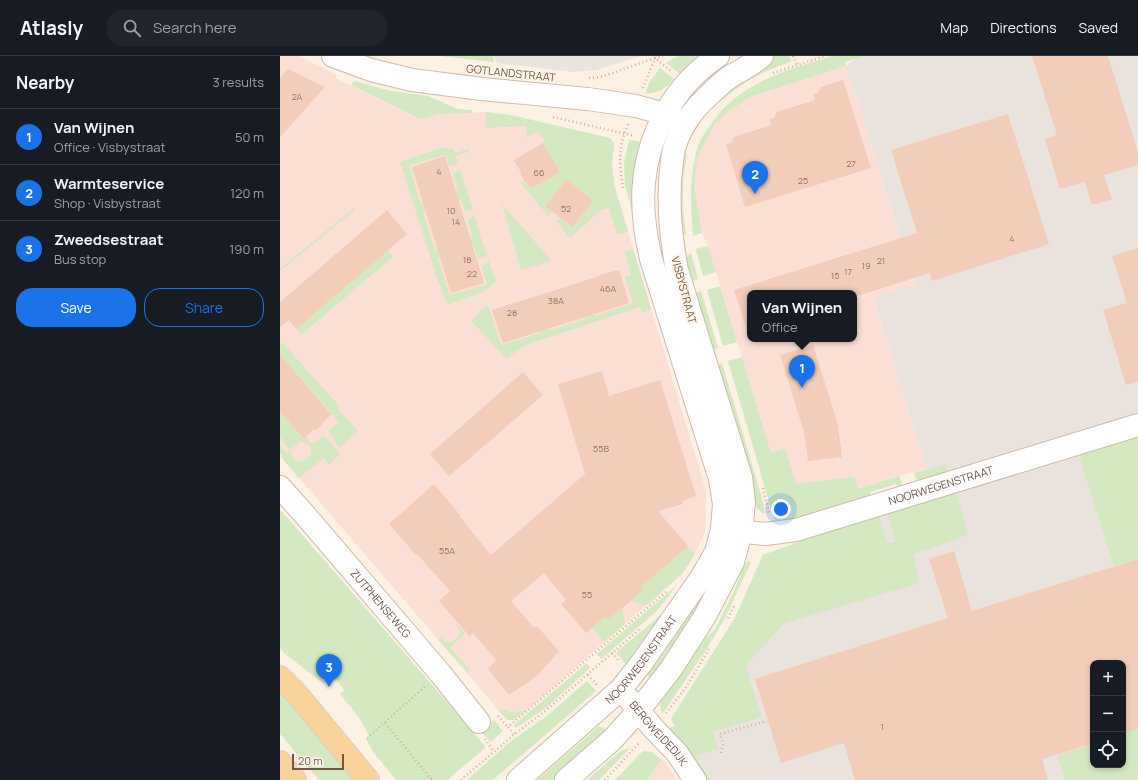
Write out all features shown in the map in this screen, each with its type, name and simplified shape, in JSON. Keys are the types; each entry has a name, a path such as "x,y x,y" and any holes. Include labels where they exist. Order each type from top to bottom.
{"main road":[{"path":"280,676 297,694 368,780"},
{"path":"280,762 295,780"}],"street":[{"name":"GOTLANDSTRAAT","path":"333,56 371,70 412,80 482,89 588,99 636,106 665,114 686,122"},
{"name":"VISBYSTRAAT","path":"718,56 698,71 686,83 679,91 665,114 652,140 645,169 643,198 645,226 651,259 720,479 724,504 731,530"},
{"name":"VISBYSTRAAT","path":"731,530 744,502 741,477 676,270 672,242 670,178 675,145 686,122 695,110 709,95 730,77 757,60 766,65"},
{"name":"NOORWEGENSTRAAT","path":"518,780 620,689 702,578 716,552 731,530 765,534 796,530 1138,425"},
{"name":"ZUTPHENSEWEG","path":"280,487 440,673 479,722"},
{"path":"566,780 612,740 639,710 671,669 705,616 733,562 731,530"},
{"name":"BERGWEIDEDIJK","path":"620,689 653,728 677,753 695,780"}],"path":[{"path":"582,79 601,77 663,56"},
{"path":"793,56 797,65"},
{"path":"766,65 797,65 825,56"},
{"path":"636,106 655,58"},
{"path":"551,116 652,140"},
{"path":"762,483 770,515 765,534"},
{"path":"514,734 508,727 671,588"},
{"name":"NOORWEGENSTRAAT","path":"461,780 514,734 544,712 588,675 645,624"},
{"path":"367,738 440,673"},
{"path":"721,753 723,745 720,734 767,721"},
{"path":"385,723 432,780"},
{"path":"605,780 653,728"}],"shaded area":[{"path":"280,56 299,56 337,75 336,78 420,119 442,114 486,112 510,115 610,138 614,143 612,163 614,185 706,491 705,531 696,552 682,574 527,710 511,712 497,708 280,456"},
{"path":"494,56 641,56 596,70 573,72 497,63"},
{"path":"859,56 1138,56 1138,780 711,780 695,756 670,728 675,726 671,719 735,618 763,555 879,514 934,498 927,469 873,298 916,285 846,66"},
{"path":"846,66 916,286 873,299 927,469 858,489 803,498 771,453 708,246 702,233 695,191 695,176 698,156 715,124 729,111 750,97"},
{"path":"643,751 652,752 666,763 677,780 615,780"}],"green space":[{"path":"439,56 493,56 494,62"},
{"path":"680,56 700,56 680,74 666,63"},
{"path":"775,56 789,56 791,60 790,62 764,72 743,84 715,105 709,99 748,70"},
{"path":"832,56 864,56 845,62 846,66 750,97 729,111 715,124 698,156 695,176 695,191 702,233 693,236 691,186 696,153 698,145 704,134 720,112 748,89 763,81 780,73"},
{"path":"660,68 674,79 661,90 645,94 649,83"},
{"path":"354,81 391,91 428,96 458,109 472,110 472,113 442,114 420,119 351,85"},
{"path":"486,112 510,115 610,138 614,143 612,163 614,185 628,231 617,235 609,208 602,209 571,237 568,236 556,221 561,218 572,227 593,201 567,179 553,212 548,216 520,182 526,181 531,189 560,172 543,143 545,141 538,132 527,137 526,126 485,128"},
{"path":"629,140 641,142 643,152 637,228 625,186 624,163"},
{"path":"441,148 454,149 455,153 469,149 470,151 456,156 458,164 449,166 446,155 409,165 420,203 458,191 453,174 460,169 473,210 465,212 461,200 423,212 435,250 473,237 468,221 474,215 487,256 478,259 474,247 438,258 450,295 487,284 482,267 489,261 496,282 483,292 448,305 437,278 400,162"},
{"path":"684,152 687,156 683,178 683,208 686,235 681,232 675,187"},
{"path":"502,204 552,261 521,270"},
{"path":"354,208 355,210 280,271 280,269"},
{"path":"708,246 716,272 703,276 696,249"},
{"path":"633,249 651,309 642,313 640,307 523,346 507,359 471,321 484,307 488,306 501,345 540,333 529,301 538,298 548,331 586,319 575,284 583,282 595,316 633,303 625,277 631,275 625,252"},
{"path":"388,250 393,257 301,335 296,329"},
{"path":"691,253 698,279 692,281 687,280 685,257"},
{"path":"720,286 737,342 723,346 707,290"},
{"path":"701,291 718,348 710,351 692,294"},
{"path":"282,342 340,407 338,409 358,431 339,448 328,431 339,422 280,354 280,344"},
{"path":"742,357 771,453 785,448 796,484 854,477 858,489 899,476 902,483 898,488 896,484 870,492 871,497 790,521 781,522 774,519 728,361"},
{"path":"722,363 762,498 765,513 763,514 755,506 749,494 712,367"},
{"path":"280,412 303,439 306,437 312,444 324,435 340,454 329,465 324,458 299,478 281,457 283,456 280,452 280,445 286,453 290,450 280,437","holes":["300,442 308,445 311,449 311,454 303,461 297,461 293,458 290,450"]},
{"path":"1138,435 1138,559 1114,566 1080,459 1082,454"},
{"path":"945,464 948,473 921,481 916,479 914,473"},
{"path":"953,493 957,495 968,535 913,554 920,583 785,623 748,662 746,668 762,717 713,732 718,748 695,756 711,780 705,780 670,728 675,726 671,719 735,618 763,555 879,514 887,543 896,542 887,513"},
{"path":"280,511 485,746 485,748 447,780 396,780 374,753 366,739 369,736 366,730 356,714 340,694 344,690 336,679 330,684 328,681 324,684 284,653 280,648"},
{"path":"687,546 695,554 682,574 646,606 631,601 643,589 641,587"},
{"path":"748,561 751,562 725,618 706,650 662,714 660,705 661,692 690,650 714,631 734,591 744,566"},
{"path":"726,566 653,679 648,676 646,669 705,587"},
{"path":"677,585 657,611 601,659 597,654"},
{"path":"675,598 627,666 617,652 663,613"},
{"path":"622,608 625,624 604,642 592,628 605,617 608,619"},
{"path":"457,623 465,634 450,647 470,670 467,672 438,640 441,637 445,642 449,643 455,640 461,633 456,624"},
{"path":"587,663 590,668 547,707 516,728 514,725"},
{"path":"587,681 596,691 493,780 467,780 511,741 547,716"},
{"path":"280,691 358,780 319,780 280,734"},
{"path":"497,708 511,712 527,710 514,720 507,720"},
{"path":"494,720 503,731 491,742 482,733 482,730"},
{"path":"598,727 603,727 607,731 559,780 537,780"},
{"path":"1138,729 1138,780 1065,780 1057,755 1090,744 1090,768 1126,768 1126,733"},
{"path":"631,747 599,780 587,780 621,751"},
{"path":"643,751 652,752 661,760 647,780 615,780"}],"building":[{"path":"1032,56 1108,56 1138,152 1138,165 1104,175 1112,199 1092,205 1085,182 1060,189 1045,139 1057,135"},
{"path":"288,69 325,87 280,137 280,78"},
{"path":"843,80 871,168 745,207 726,144 731,143 734,137 771,125 770,119 774,118 777,112 815,100 813,94 818,93 821,87"},
{"path":"1008,114 1049,244 932,281 930,273 857,296 857,290 747,290 747,330 734,290 917,233 891,150"},
{"path":"543,143 560,172 531,189 526,181 524,181 514,160"},
{"path":"445,156 484,283 451,293 412,167"},
{"path":"567,179 593,201 572,227 545,206"},
{"path":"387,210 407,234 296,329 289,320 280,327 280,302"},
{"path":"1138,248 1138,382 1126,385 1103,310 1127,303 1112,256"},
{"path":"619,270 629,303 503,343 492,310 600,276 599,275"},
{"path":"813,345 838,425 842,457 808,461 804,432 780,355"},
{"path":"280,354 331,414 316,431 314,429 304,439 280,412"},
{"path":"602,371 609,396 660,380 696,496 683,501 683,504 658,511 688,546 641,587 643,589 631,601 608,619 605,617 586,633 561,604 566,600 544,573 511,601 534,628 537,626 559,651 537,676 509,695 488,669 496,660 473,633 470,637 439,601 450,591 389,524 434,484 491,555 585,474 558,384"},
{"path":"523,372 543,395 449,476 430,454"},
{"path":"954,551 972,611 1138,559 1138,729 1126,733 1126,660 1090,660 1090,744 1042,759 1048,780 855,780 844,743 781,763 755,679 948,618 929,559"}],"place":[{"name":"Warmteservice","path":"755,194"},
{"name":"Van Wijnen","path":"802,388"},
{"name":"Zweedsestraat","path":"329,687"}]}
